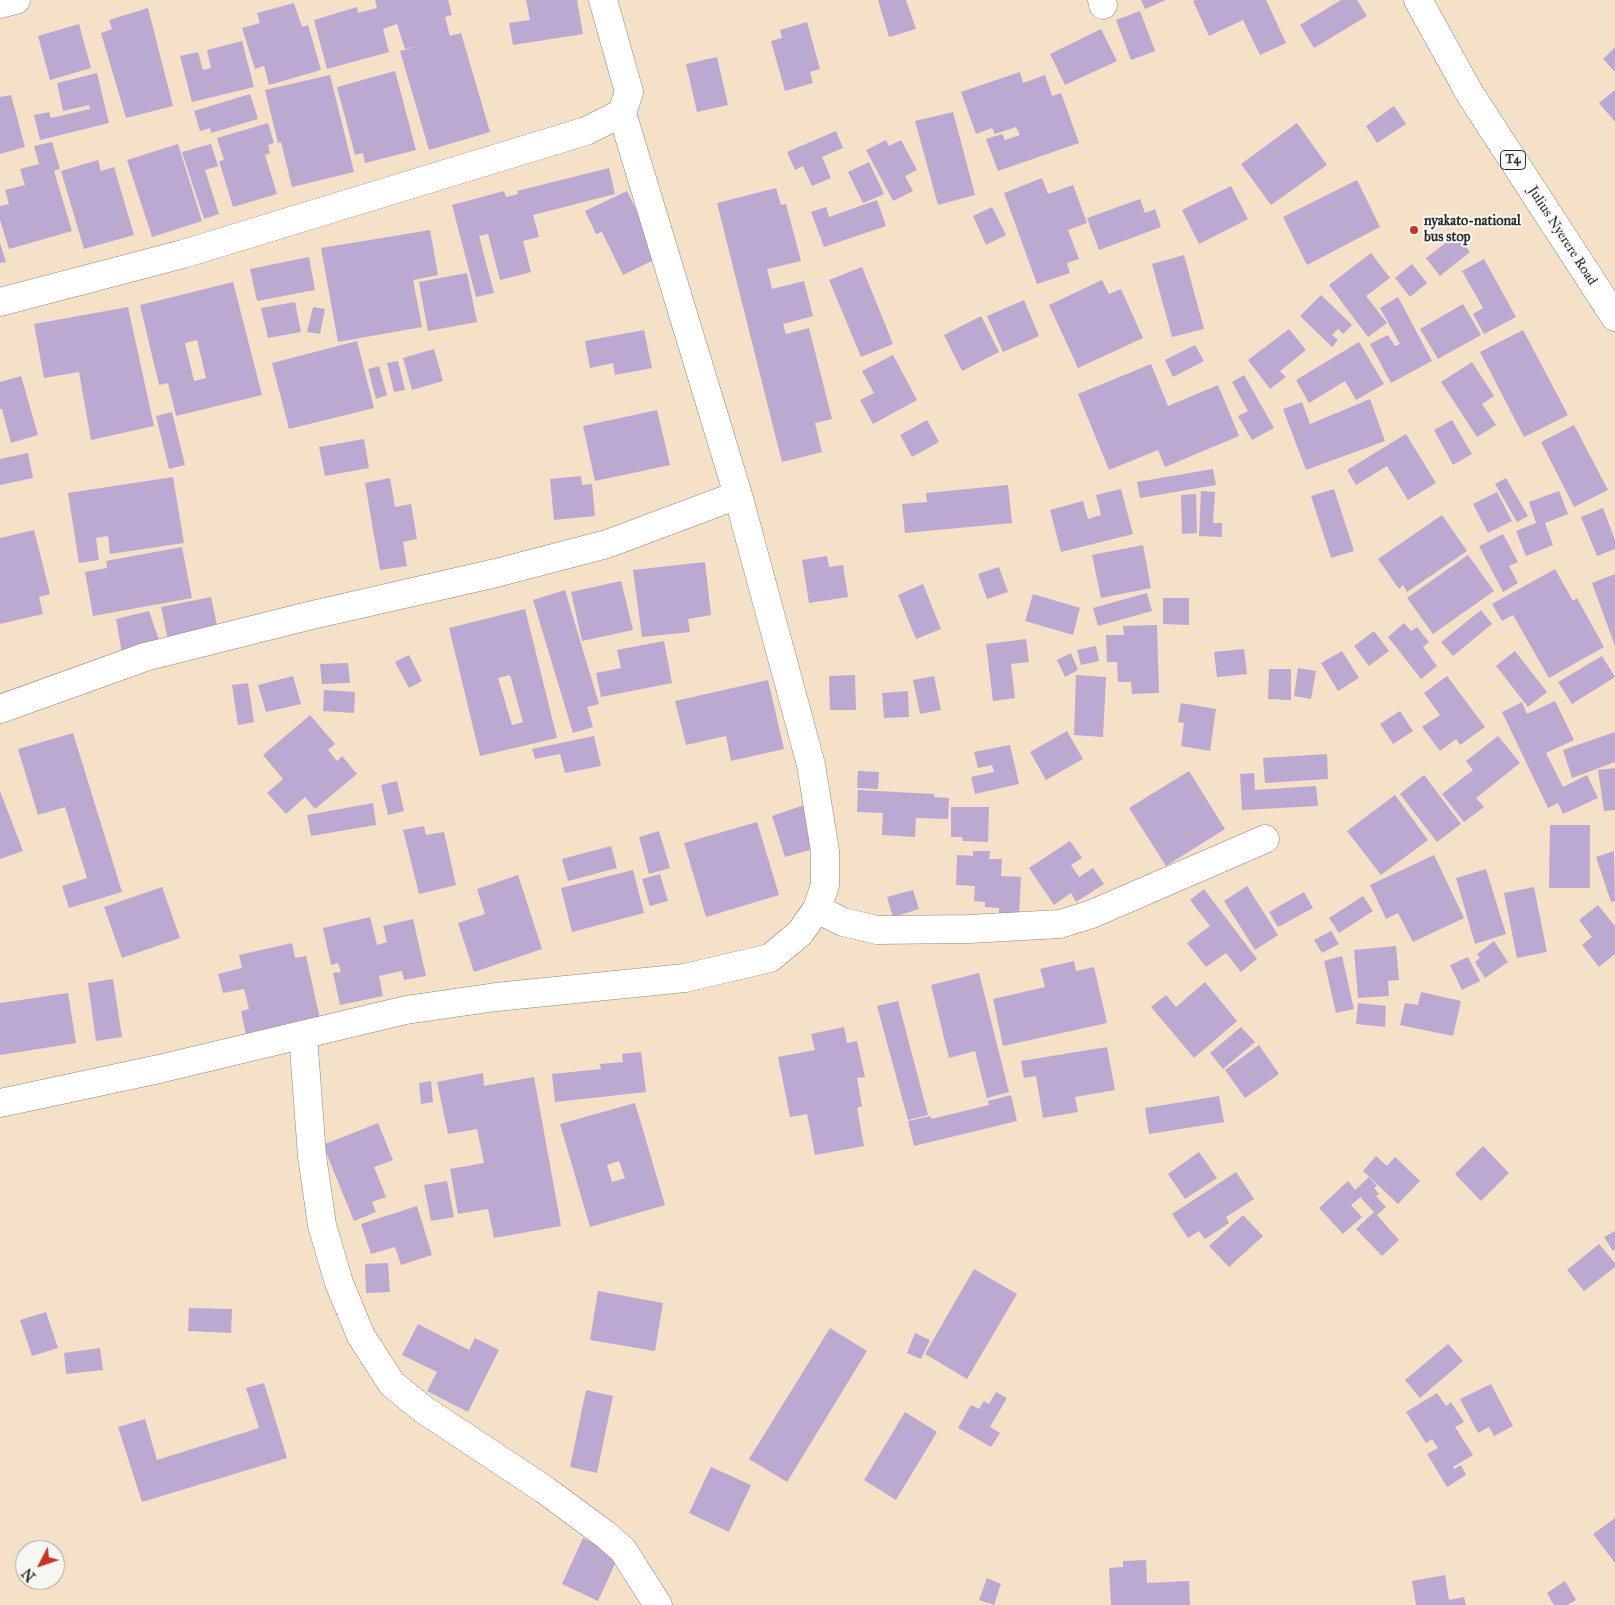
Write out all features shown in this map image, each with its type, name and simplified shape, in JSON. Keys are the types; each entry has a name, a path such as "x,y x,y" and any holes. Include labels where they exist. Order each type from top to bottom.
{"main road":[{"path":"0,4 16,0"},
{"path":"0,1103 159,1069 406,1010 496,997 685,978 770,958 800,933 817,909 825,885 825,851 811,765 738,495 622,113 630,92 603,0"},
{"name":"Julius Nyerere Road","path":"1418,0 1470,94 1615,317"},
{"path":"0,302 182,254 586,131 622,113"},
{"path":"0,709 145,657 308,616 496,573 607,544 738,495"},
{"path":"817,909 843,922 877,930 969,929 1060,924 1092,914 1265,839"},
{"path":"303,1035 312,1156 322,1225 339,1283 361,1336 392,1384 410,1399 545,1490 606,1535 623,1550 658,1605"}],"building":[{"path":"375,0 448,0 452,15 445,17 450,36 461,33 490,132 429,150 400,51 422,45 405,49 397,24 383,29 389,52 327,69 314,20 357,7 358,13 377,8"},
{"path":"526,0 577,0 583,34 513,45 509,23 530,20"},
{"path":"878,0 906,0 916,29 889,37"},
{"path":"1141,0 1166,0 1145,9"},
{"path":"1266,0 1286,43 1260,55 1243,20 1209,36 1193,1"},
{"path":"1341,0 1357,0 1367,16 1314,48 1300,25"},
{"path":"294,3 302,27 308,25 321,70 269,85 264,66 255,69 242,28 260,23 257,13"},
{"path":"148,8 173,106 126,118 101,33 112,29 109,20"},
{"path":"1140,11 1155,51 1131,60 1116,20"},
{"path":"807,22 820,69 810,72 813,83 785,91 771,41 782,38 780,30"},
{"path":"79,24 91,68 50,80 38,36"},
{"path":"1101,29 1117,61 1065,85 1050,54"},
{"path":"242,41 254,87 192,102 180,56 198,52 203,70 211,68 207,50"},
{"path":"1615,47 1615,72 1603,59"},
{"path":"717,57 728,105 697,112 686,64"},
{"path":"395,71 416,150 365,163 363,153 355,155 337,87"},
{"path":"1020,72 1023,83 1045,75 1052,96 1061,93 1079,143 998,171 986,139 1002,134 1005,140 1020,135 1016,127 995,134 992,128 976,134 961,92"},
{"path":"97,73 109,123 40,140 34,115 49,112 51,118 90,109 89,105 63,111 57,83"},
{"path":"330,75 354,172 292,187 281,142 278,143 265,90"},
{"path":"1615,90 1615,122 1599,103"},
{"path":"250,94 258,119 211,133 210,128 200,131 194,111"},
{"path":"11,95 25,147 0,154 0,97"},
{"path":"1394,106 1406,124 1377,143 1366,126"},
{"path":"953,112 975,195 938,205 915,121"},
{"path":"268,123 274,143 268,145 270,153 265,155 277,194 233,207 219,161 224,160 217,138"},
{"path":"1297,123 1327,165 1271,205 1241,164"},
{"path":"836,131 843,148 822,157 831,178 812,186 803,166 795,170 787,152"},
{"path":"886,140 889,146 901,140 917,170 905,176 913,191 893,201 866,150"},
{"path":"52,142 60,169 54,171 72,231 9,249 0,220 0,206 9,204 5,190 25,185 20,169 39,164 34,146"},
{"path":"178,144 202,221 152,237 127,160"},
{"path":"211,144 218,166 205,170 219,214 204,219 182,152"},
{"path":"98,160 101,171 114,167 134,235 84,249 61,171"},
{"path":"869,162 884,194 863,203 848,172"},
{"path":"609,168 615,194 533,215 539,237 523,241 531,272 500,280 488,234 479,236 494,293 476,297 452,205 504,191 506,197 518,194 517,191"},
{"path":"1042,178 1048,194 1073,185 1087,223 1068,230 1079,259 1067,263 1070,273 1037,284 1004,193"},
{"path":"1357,180 1380,227 1307,265 1283,217"},
{"path":"1231,186 1248,219 1199,244 1182,210"},
{"path":"776,188 781,205 786,204 801,261 767,269 772,289 804,281 813,316 783,324 786,334 809,328 832,419 815,423 822,452 782,462 717,203"},
{"path":"627,191 660,257 623,275 602,232 596,234 585,211"},
{"path":"1140,199 1145,213 1155,209 1161,227 1099,250 1087,218"},
{"path":"877,200 886,226 824,247 811,212 826,207 829,217"},
{"path":"992,207 1006,235 986,245 973,216"},
{"path":"430,230 438,275 413,280 422,327 338,342 321,248"},
{"path":"1456,235 1470,252 1440,276 1426,258"},
{"path":"0,243 6,262 0,263"},
{"path":"1371,253 1390,278 1366,296 1387,323 1368,337 1329,285"},
{"path":"1184,255 1204,329 1172,337 1152,264"},
{"path":"309,257 315,290 257,301 250,269"},
{"path":"1484,259 1516,317 1484,334 1473,314 1483,308 1462,271"},
{"path":"1412,264 1427,283 1410,297 1395,278"},
{"path":"862,267 893,344 861,357 829,280"},
{"path":"467,273 477,322 428,331 419,282"},
{"path":"1102,280 1109,294 1121,289 1143,338 1078,368 1049,305"},
{"path":"233,282 262,395 176,416 168,383 159,385 140,305","holes":["197,340 206,378 194,381 185,343"]},
{"path":"1321,295 1352,325 1343,334 1338,329 1332,335 1338,340 1332,347 1300,316"},
{"path":"1398,297 1432,361 1391,383 1370,344 1388,335 1395,346 1400,344 1380,308"},
{"path":"1024,300 1039,336 1003,352 987,316"},
{"path":"295,302 301,332 268,338 261,308"},
{"path":"1463,304 1481,335 1438,359 1420,329"},
{"path":"128,307 154,426 91,440 79,372 44,378 34,324"},
{"path":"313,307 325,309 320,334 307,332"},
{"path":"981,316 999,352 962,371 944,335"},
{"path":"1289,329 1306,350 1280,371 1286,377 1270,389 1248,360"},
{"path":"644,330 652,368 615,375 613,363 590,368 585,341"},
{"path":"1523,330 1568,415 1524,437 1480,352"},
{"path":"357,341 374,408 289,429 272,363"},
{"path":"1359,342 1384,384 1356,400 1345,381 1309,403 1296,380"},
{"path":"1195,345 1204,361 1173,377 1165,360"},
{"path":"434,349 443,381 412,390 403,358"},
{"path":"893,355 917,400 873,424 860,400 874,393 862,371"},
{"path":"398,361 405,390 394,392 387,363"},
{"path":"1472,362 1494,396 1482,404 1496,425 1477,437 1441,382"},
{"path":"1151,364 1168,406 1218,385 1239,436 1165,467 1158,450 1109,470 1078,394"},
{"path":"379,366 387,395 376,399 368,369"},
{"path":"1244,375 1274,428 1252,440 1238,416 1248,411 1232,382"},
{"path":"21,376 38,435 11,443 2,409 0,409 0,382"},
{"path":"1370,399 1385,441 1306,470 1283,409 1302,402 1310,424"},
{"path":"657,410 670,465 595,481 583,426"},
{"path":"172,412 185,465 169,469 156,416"},
{"path":"927,420 939,442 912,457 900,435"},
{"path":"1452,420 1472,454 1453,465 1434,430"},
{"path":"1574,425 1608,490 1574,507 1541,442"},
{"path":"1406,434 1436,483 1408,500 1387,466 1356,485 1347,470"},
{"path":"364,439 369,468 325,476 319,447"},
{"path":"28,453 33,478 0,485 0,459"},
{"path":"1213,469 1216,485 1140,498 1137,482"},
{"path":"581,476 582,485 592,484 595,516 554,520 550,479"},
{"path":"173,477 184,543 110,554 108,536 96,538 99,560 79,563 68,493"},
{"path":"390,478 395,507 411,504 417,539 403,542 407,566 380,570 365,483"},
{"path":"1506,478 1528,516 1517,522 1495,484"},
{"path":"1008,485 1012,523 905,533 902,504 927,502 926,493"},
{"path":"1121,489 1133,534 1061,552 1050,510 1083,501 1088,519 1101,515 1096,495"},
{"path":"1334,489 1354,551 1331,558 1311,496"},
{"path":"1201,491 1215,492 1213,523 1222,523 1222,537 1199,536"},
{"path":"1559,491 1568,514 1545,523 1553,545 1526,556 1516,531 1536,523 1529,502"},
{"path":"1497,492 1512,521 1488,533 1473,504"},
{"path":"1196,494 1197,533 1182,534 1181,495"},
{"path":"1603,508 1615,540 1615,549 1597,556 1581,517"},
{"path":"1442,515 1467,551 1407,592 1403,585 1399,589 1378,559"},
{"path":"34,530 50,594 39,597 43,614 0,624 0,538"},
{"path":"1503,534 1518,562 1509,566 1518,583 1503,592 1479,546"},
{"path":"1143,545 1151,588 1101,598 1092,555"},
{"path":"182,547 192,598 93,616 85,572 107,568 106,561"},
{"path":"1468,555 1494,591 1433,634 1407,598"},
{"path":"827,556 829,567 843,565 848,597 809,603 802,560"},
{"path":"705,562 711,615 688,619 690,632 642,637 633,570"},
{"path":"999,567 1008,592 987,599 978,574"},
{"path":"1555,569 1573,601 1577,598 1604,647 1549,678 1513,615 1502,621 1492,604"},
{"path":"1615,574 1615,646 1592,583"},
{"path":"621,581 633,630 582,641 571,592"},
{"path":"923,584 941,629 916,639 898,595"},
{"path":"565,590 599,704 587,707 593,727 573,733 533,600"},
{"path":"1147,593 1152,611 1098,626 1093,608"},
{"path":"1033,594 1080,608 1073,635 1025,621"},
{"path":"211,597 218,630 168,640 161,607"},
{"path":"1163,598 1189,598 1189,625 1163,624"},
{"path":"525,609 557,738 480,756 449,628","holes":["510,675 523,722 512,725 498,678"]},
{"path":"1481,610 1492,624 1453,656 1441,642"},
{"path":"149,611 160,643 122,653 116,619"},
{"path":"1404,623 1411,631 1417,627 1429,642 1423,647 1437,666 1421,679 1388,637"},
{"path":"1157,625 1159,693 1132,694 1131,682 1118,682 1117,662 1107,662 1106,635 1124,635 1123,626"},
{"path":"1374,631 1389,651 1369,666 1354,646"},
{"path":"1026,639 1029,662 1011,664 1015,698 993,701 986,644"},
{"path":"664,641 672,683 601,697 596,673 621,668 617,650"},
{"path":"1096,646 1099,661 1081,665 1077,650"},
{"path":"1244,649 1247,674 1217,677 1214,652"},
{"path":"1342,651 1359,678 1338,691 1321,663"},
{"path":"1515,651 1547,692 1528,707 1496,666"},
{"path":"1071,653 1078,670 1065,677 1057,660"},
{"path":"409,655 422,681 409,688 395,662"},
{"path":"1602,656 1615,677 1572,704 1558,682"},
{"path":"348,663 350,683 322,684 320,664"},
{"path":"1298,668 1316,671 1311,699 1294,696"},
{"path":"1269,669 1291,669 1291,700 1268,699"},
{"path":"855,675 856,710 830,710 829,676"},
{"path":"1076,675 1106,677 1103,737 1074,735"},
{"path":"293,676 301,704 266,712 258,685"},
{"path":"934,676 941,710 920,714 913,680"},
{"path":"1447,676 1485,727 1460,745 1456,739 1440,751 1422,727 1440,715 1424,693"},
{"path":"768,680 784,749 731,761 726,736 686,745 675,701"},
{"path":"248,683 254,722 238,725 232,685"},
{"path":"324,690 355,692 354,713 323,711"},
{"path":"908,691 909,717 884,718 882,693"},
{"path":"1555,701 1574,740 1546,753 1563,787 1587,775 1598,798 1563,814 1558,803 1548,808 1502,712 1522,702 1527,714"},
{"path":"1181,703 1216,709 1210,751 1181,746 1184,723 1178,722"},
{"path":"1400,711 1413,731 1393,744 1380,724"},
{"path":"310,715 335,744 328,750 337,761 342,756 357,774 315,809 305,797 286,814 267,793 283,779 263,755"},
{"path":"1067,731 1083,759 1046,780 1030,752"},
{"path":"1615,732 1615,762 1572,778 1563,750"},
{"path":"73,733 122,892 69,908 62,886 87,878 65,807 38,815 18,749"},
{"path":"594,736 601,766 565,773 560,754 535,759 532,749"},
{"path":"1498,736 1520,763 1476,798 1484,807 1464,822 1442,794 1473,770 1466,761"},
{"path":"1010,745 1019,784 975,794 971,777 994,772 992,765 978,768 974,752"},
{"path":"1327,754 1328,779 1265,783 1263,758"},
{"path":"1615,768 1615,810 1604,811 1598,770"},
{"path":"858,771 879,772 878,789 857,788"},
{"path":"1189,771 1225,829 1166,866 1129,808"},
{"path":"1254,773 1255,790 1316,786 1318,806 1242,810 1240,774"},
{"path":"1424,775 1461,824 1437,842 1400,794"},
{"path":"397,781 404,811 388,815 381,785"},
{"path":"858,790 934,794 934,797 949,798 948,819 916,818 915,837 882,835 883,813 857,812"},
{"path":"0,791 23,851 0,859"},
{"path":"1395,795 1428,840 1381,875 1347,831"},
{"path":"373,803 376,825 311,836 307,815"},
{"path":"804,805 817,848 785,857 772,816"},
{"path":"951,807 989,807 988,842 963,841 962,837 951,837"},
{"path":"757,822 779,895 706,917 684,843"},
{"path":"1550,825 1590,825 1590,888 1549,888"},
{"path":"424,826 426,835 444,832 456,885 419,894 403,830"},
{"path":"659,831 670,868 649,874 639,837"},
{"path":"1070,841 1082,858 1071,865 1079,877 1093,868 1104,884 1076,902 1071,893 1054,905 1029,868"},
{"path":"611,846 617,868 568,881 562,859"},
{"path":"973,851 990,851 989,859 1002,859 1001,876 1021,877 1019,915 999,914 999,908 985,907 985,902 974,901 975,886 956,885 957,855 973,856"},
{"path":"1614,851 1615,901 1611,902 1596,857"},
{"path":"1434,855 1464,918 1413,942 1398,913 1386,919 1370,885"},
{"path":"1486,869 1506,934 1475,944 1456,878"},
{"path":"633,870 644,913 572,932 561,888"},
{"path":"660,874 668,901 650,906 642,879"},
{"path":"518,875 542,949 474,972 458,923 485,914 477,889"},
{"path":"1247,886 1278,935 1255,950 1224,901"},
{"path":"162,887 180,938 122,958 104,907"},
{"path":"1534,887 1547,952 1517,958 1504,893"},
{"path":"1204,889 1257,959 1241,972 1226,953 1206,967 1187,943 1210,926 1190,900"},
{"path":"913,890 919,909 893,917 887,897"},
{"path":"1304,892 1313,908 1278,927 1269,912"},
{"path":"1363,896 1373,911 1339,933 1329,918"},
{"path":"1598,905 1615,926 1615,954 1599,967 1582,945 1592,937 1579,920"},
{"path":"370,917 377,945 387,942 383,926 413,919 426,976 404,980 402,971 379,976 383,996 340,1005 333,973 341,972 338,963 331,965 323,928"},
{"path":"1331,931 1339,944 1322,953 1314,940"},
{"path":"1494,941 1508,962 1485,978 1475,962 1480,958 1477,954"},
{"path":"292,943 295,958 306,956 320,1019 246,1035 241,1011 249,1009 244,989 223,993 218,974 242,968 239,955"},
{"path":"1396,946 1399,980 1388,981 1389,996 1358,998 1354,950"},
{"path":"1342,956 1354,1009 1336,1013 1324,961"},
{"path":"1468,957 1480,981 1462,990 1450,965"},
{"path":"1074,961 1076,971 1094,967 1107,1023 1003,1046 993,999 1045,987 1040,969"},
{"path":"979,973 1009,1092 987,1098 975,1051 949,1058 931,985"},
{"path":"113,979 122,1037 96,1041 88,983"},
{"path":"1205,982 1237,1021 1194,1058 1151,1007 1166,995 1176,1007"},
{"path":"1421,992 1461,1001 1453,1036 1400,1025 1405,1003 1418,1005"},
{"path":"68,993 76,1043 0,1055 0,1003"},
{"path":"898,1001 928,1115 908,1120 877,1006"},
{"path":"1358,1003 1386,1006 1385,1027 1356,1024"},
{"path":"844,1027 847,1043 857,1041 865,1077 857,1078 862,1106 857,1108 864,1146 815,1155 807,1114 790,1117 778,1057 815,1050 811,1034"},
{"path":"1241,1027 1255,1042 1223,1069 1210,1053"},
{"path":"1259,1045 1279,1074 1245,1098 1225,1070"},
{"path":"1107,1047 1115,1090 1075,1097 1078,1112 1043,1118 1036,1076 1024,1078 1021,1061"},
{"path":"641,1052 646,1092 555,1102 552,1074 601,1069 600,1064 623,1062 622,1054"},
{"path":"483,1073 484,1086 534,1077 561,1226 494,1238 488,1209 458,1214 450,1169 484,1163 477,1129 448,1134 437,1082"},
{"path":"431,1081 433,1102 421,1104 419,1083"},
{"path":"1011,1095 1017,1121 914,1146 908,1121 931,1116 931,1119 989,1105 988,1101"},
{"path":"1219,1096 1224,1122 1149,1134 1145,1108"},
{"path":"635,1103 665,1205 590,1227 560,1124","holes":["619,1161 625,1178 612,1182 607,1165"]},
{"path":"378,1123 393,1160 374,1167 386,1197 372,1202 376,1212 354,1221 323,1145"},
{"path":"1483,1146 1509,1173 1481,1201 1455,1174"},
{"path":"1199,1152 1217,1178 1185,1199 1168,1174"},
{"path":"1376,1156 1387,1166 1395,1157 1420,1181 1398,1204 1363,1171"},
{"path":"1236,1172 1254,1199 1226,1217 1229,1223 1205,1239 1199,1231 1188,1238 1172,1214"},
{"path":"1369,1177 1377,1186 1374,1188 1379,1194 1376,1196 1386,1207 1377,1215 1399,1240 1382,1256 1356,1229 1374,1212 1361,1198 1362,1196 1351,1205 1362,1217 1343,1234 1319,1208 1348,1181 1355,1190"},
{"path":"447,1181 454,1217 431,1221 424,1185"},
{"path":"417,1206 432,1255 401,1265 395,1247 371,1254 361,1224"},
{"path":"1243,1215 1263,1236 1229,1267 1209,1246"},
{"path":"1615,1231 1615,1250 1613,1251 1604,1237"},
{"path":"1599,1244 1615,1263 1615,1267 1584,1291 1567,1270"},
{"path":"388,1263 390,1292 366,1293 365,1264"},
{"path":"974,1269 1017,1294 967,1379 925,1354"},
{"path":"598,1291 663,1303 655,1351 590,1340"},
{"path":"189,1308 232,1309 231,1333 188,1331"},
{"path":"46,1312 58,1348 32,1356 20,1320"},
{"path":"418,1324 469,1350 475,1338 499,1350 468,1412 427,1391 437,1372 402,1355"},
{"path":"830,1328 867,1351 787,1482 749,1459"},
{"path":"915,1333 930,1340 921,1359 907,1353"},
{"path":"1448,1344 1463,1361 1420,1398 1405,1380"},
{"path":"100,1348 103,1370 66,1374 64,1353"},
{"path":"264,1383 287,1458 142,1502 118,1427 145,1419 157,1460 259,1428 246,1388"},
{"path":"1491,1384 1513,1426 1494,1436 1489,1427 1478,1433 1460,1399"},
{"path":"586,1390 613,1396 597,1473 570,1467"},
{"path":"996,1392 1007,1398 990,1427 1000,1433 991,1447 958,1428 971,1405 979,1409 984,1401 989,1404"},
{"path":"1437,1393 1446,1406 1451,1402 1464,1422 1455,1427 1473,1455 1453,1467 1454,1469 1461,1465 1466,1475 1447,1487 1427,1454 1438,1448 1432,1439 1426,1443 1406,1412"},
{"path":"905,1412 937,1432 896,1500 864,1480"},
{"path":"711,1467 751,1485 729,1532 689,1513"},
{"path":"1615,1518 1615,1563 1593,1534"},
{"path":"583,1538 619,1555 598,1601 562,1584"},
{"path":"1146,1560 1147,1583 1189,1581 1190,1605 1111,1605 1109,1568 1123,1567 1123,1561"},
{"path":"1445,1575 1449,1600 1464,1597 1466,1605 1416,1605 1412,1581"},
{"path":"987,1578 1001,1584 994,1605 979,1600"},
{"path":"1565,1581 1576,1600 1567,1605 1554,1605 1547,1593"}],"place":[{"name":"nyakato-national bus stop","path":"1414,230"}]}
